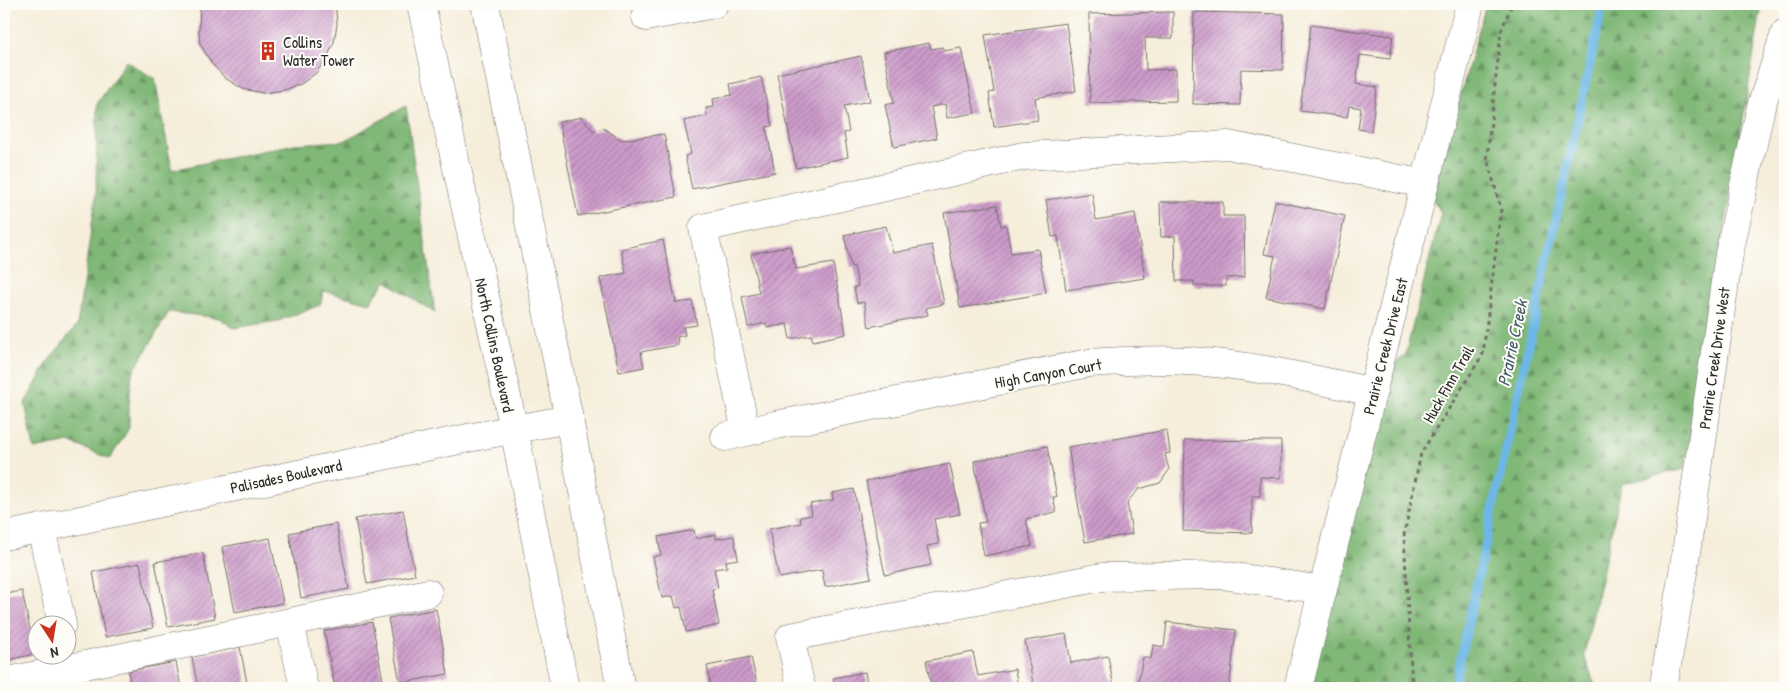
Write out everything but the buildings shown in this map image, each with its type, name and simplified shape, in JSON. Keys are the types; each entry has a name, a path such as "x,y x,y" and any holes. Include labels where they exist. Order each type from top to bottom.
{"street":[{"name":"North Collins Boulevard","path":"421,4 514,429 565,688"},
{"path":"485,4 621,688"},
{"path":"646,17 714,4"},
{"name":"Prairie Creek Drive East","path":"1298,688 1374,392 1470,4"},
{"name":"Prairie Creek Drive West","path":"1663,688 1684,567 1729,254 1761,107 1785,33"},
{"name":"High Canyon Court","path":"1374,392 1281,372 1232,365 1188,361 1135,360 1088,363 736,434 703,228 1024,156 1228,145 1425,184"},
{"name":"Palisades Boulevard","path":"4,536 514,429 569,420"},
{"path":"41,528 60,614"},
{"path":"801,688 790,637 1102,577 1222,575 1323,590"},
{"path":"4,682 428,593"},
{"path":"290,622 304,688"}],"path":[{"name":"Huck Finn Trail","path":"1412,688 1404,535 1421,453 1483,354 1501,209 1487,158 1501,31 1512,4"}],"green space":[{"path":"1486,4 1762,4 1685,469 1622,484 1584,655 1596,688 1308,688 1389,367 1405,356 1441,213 1432,198"},
{"path":"126,61 155,79 172,170 295,144 344,141 406,106 435,313 386,281 370,303 324,291 320,305 278,321 234,328 219,318 169,312 132,374 129,428 110,459 69,442 34,449 25,403 49,360 77,325 96,197 97,104"}],"waterway":[{"name":"Prairie Creek","path":"1454,688 1603,4"}],"place":[{"name":"Collins Water Tower","path":"268,51"}]}
